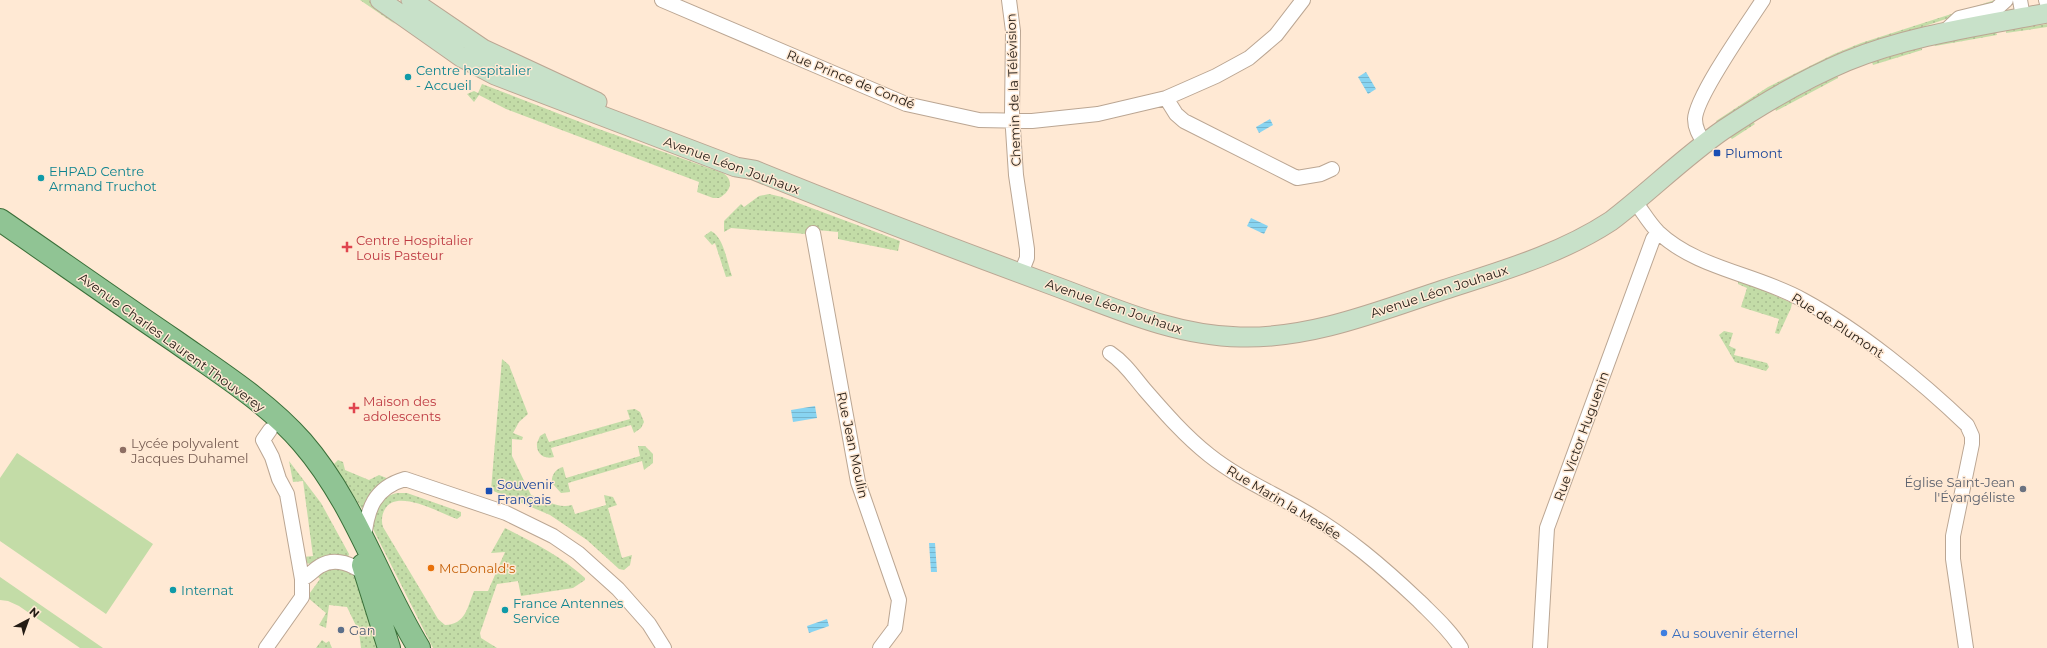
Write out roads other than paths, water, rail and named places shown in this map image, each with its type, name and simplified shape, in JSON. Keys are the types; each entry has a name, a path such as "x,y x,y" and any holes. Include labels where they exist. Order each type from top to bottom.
{"main road":[{"name":"Avenue Léon Jouhaux","path":"380,0 461,57 495,75 663,140 736,167 754,170 1021,273 1150,320 1191,332 1240,338 1300,333 1339,323 1550,255 1592,234 1636,202 1705,144 1754,110 1848,61 1895,44 1944,32 2022,9 2047,13"},
{"path":"411,0 483,49 529,72 583,97 718,149 737,158 754,170"},
{"name":"Avenue Charles Laurent Thouverey","path":"0,220 223,375 265,407 302,443 320,465 350,512 419,648"},
{"name":"Avenue Charles Laurent Thouverey","path":"0,236 239,403 270,430 302,464 321,488 354,545 367,575 389,648"}],"street":[{"name":"Rue Prince de Condé","path":"662,0 906,104 979,120 1013,121 1052,120 1098,114 1166,98 1216,76 1249,58 1276,35 1303,0"},
{"name":"Chemin de la Télévision","path":"1009,0 1013,31 1013,121 1016,175 1027,249 1027,258 1021,273"},
{"path":"1705,144 1695,126 1698,106 1712,80 1763,0"},
{"path":"1944,32 1959,18 1996,9 2006,0"},
{"path":"1166,98 1176,114 1184,121 1297,178 1321,174 1332,169"},
{"name":"Rue de Plumont","path":"1636,202 1658,232 1699,257 1734,272 1762,281 1803,300 1859,336 1889,358 1964,421 1970,429 1972,449 1954,525 1953,546 1966,648"},
{"name":"Rue Victor Huguenin","path":"1540,648 1547,528 1653,239 1658,232"},
{"name":"Rue Jean Moulin","path":"813,233 858,482 899,600 895,628 880,648"},
{"name":"Rue Marin la Meslée","path":"1110,353 1122,362 1150,396 1188,437 1208,455 1236,475 1304,510 1359,548 1377,562 1445,627 1461,648"},
{"path":"266,648 302,598 302,579 287,494 279,479 272,458 263,440 270,430"},
{"path":"364,540 368,509 384,489 405,478 506,513 553,536 586,560 618,589 649,624 664,648"},
{"path":"302,579 319,567 333,561 352,565 367,575"}],"water":[{"path":"1366,72 1376,89 1368,94 1358,77"},
{"path":"1270,119 1273,125 1259,133 1256,127"},
{"path":"1251,218 1268,226 1264,234 1247,226"},
{"path":"815,406 817,418 793,422 791,410"},
{"path":"929,543 935,543 937,572 931,572"},
{"path":"827,619 829,626 809,633 807,626"}],"place":[{"name":"Centre hospitalier - Accueil","path":"408,77"},
{"name":"Plumont","path":"1717,153"},
{"name":"EHPAD Centre Armand Truchot","path":"41,178"},
{"name":"Centre Hospitalier Louis Pasteur","path":"347,247"},
{"name":"Maison des adolescents","path":"354,408"},
{"name":"Lycée polyvalent Jacques Duhamel","path":"123,450"},
{"name":"Église Saint-Jean l'Évangéliste","path":"2023,489"},
{"name":"Souvenir Français","path":"489,491"},
{"name":"McDonald's","path":"431,568"},
{"name":"Internat","path":"173,590"},
{"name":"France Antennes Service","path":"505,610"},
{"name":"Gan","path":"341,630"},
{"name":"Au souvenir éternel","path":"1664,633"}]}
